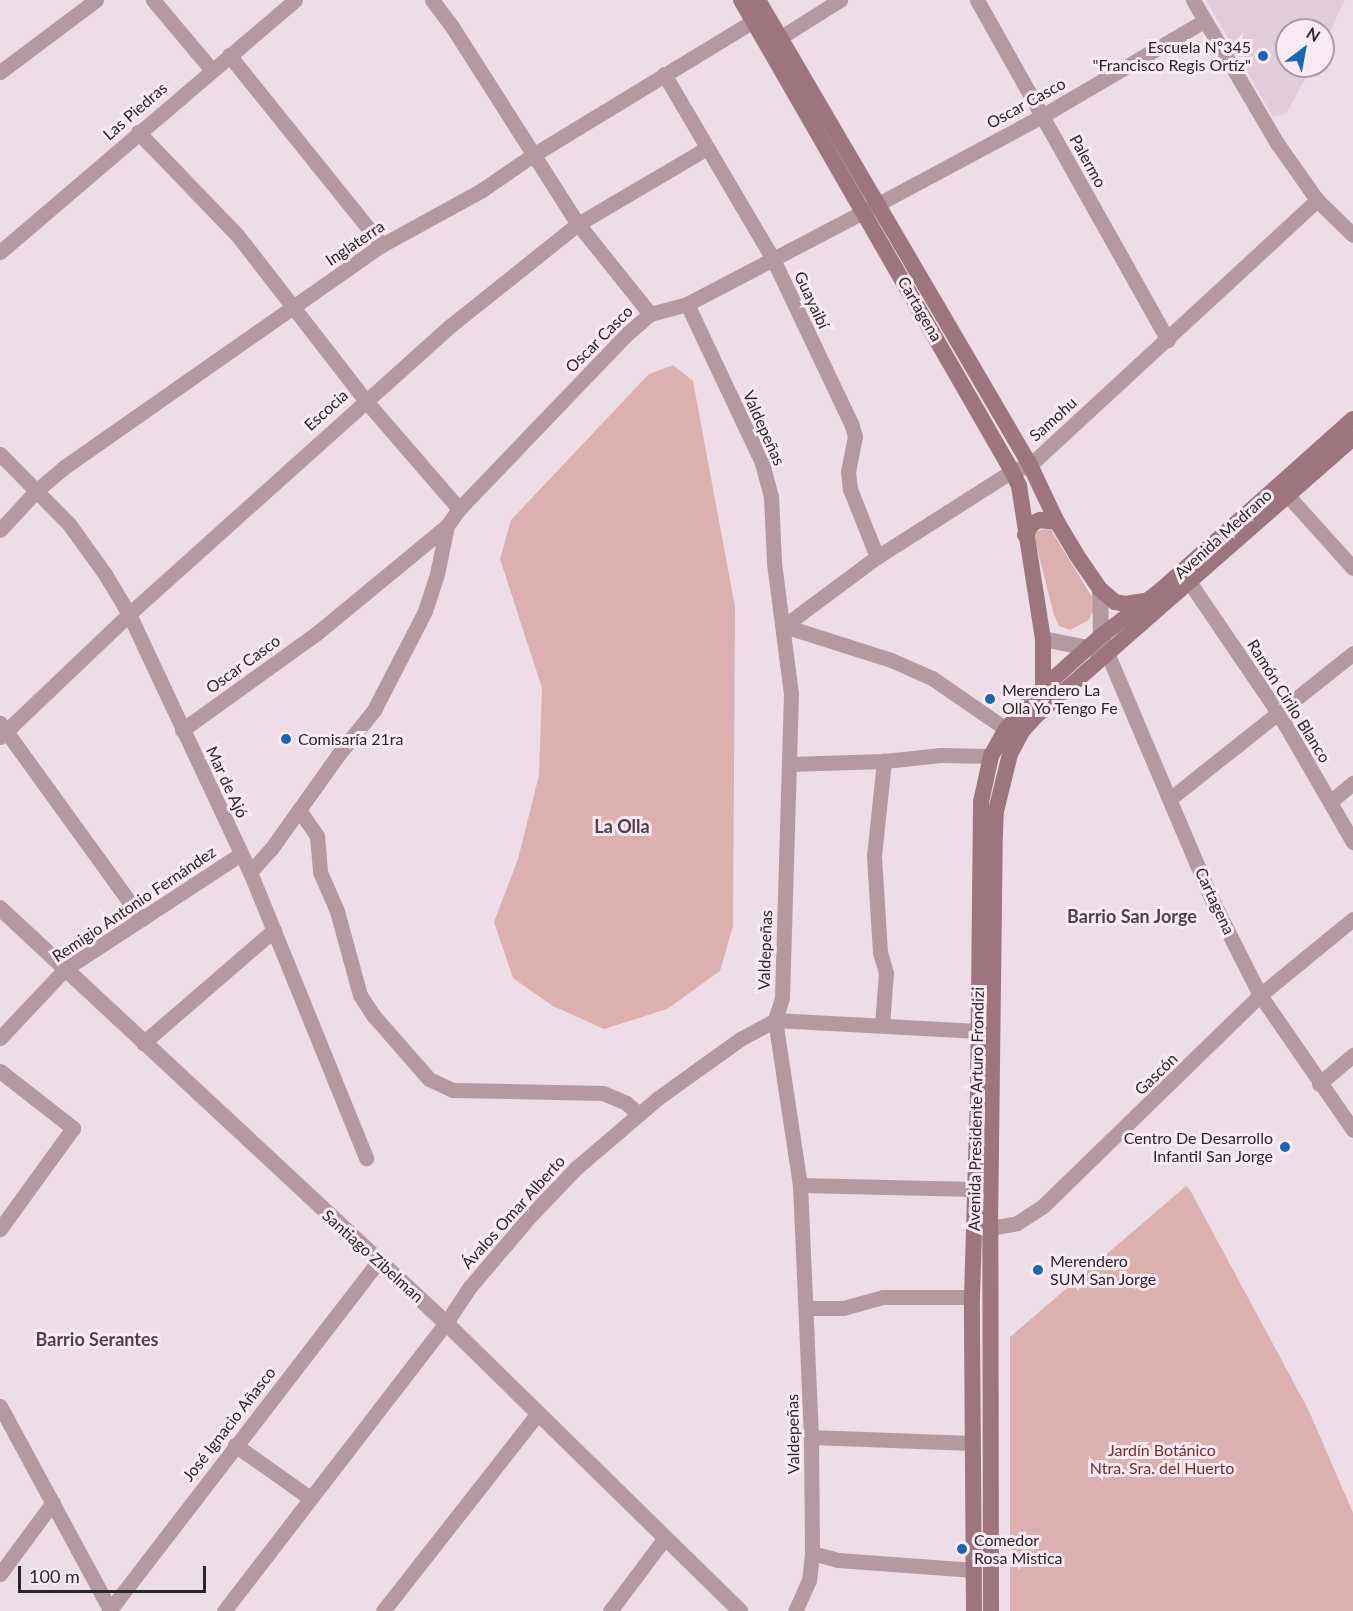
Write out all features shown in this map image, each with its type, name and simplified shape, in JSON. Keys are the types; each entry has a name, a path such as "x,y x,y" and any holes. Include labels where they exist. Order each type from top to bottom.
{"main road":[{"name":"Cartagena","path":"741,0 753,21 774,41"},
{"name":"Cartagena","path":"758,0 774,41 870,207 1030,465 1057,522 1100,590 1116,602 1125,604 1150,599"},
{"name":"Cartagena","path":"870,207 1019,486 1043,639 1043,688"},
{"name":"Avenida Medrano","path":"1108,655 1190,583 1353,418"},
{"name":"Avenida Medrano","path":"1095,641 1283,490 1353,438"},
{"path":"1025,535 1033,523 1040,520 1057,522"},
{"name":"Avenida Presidente Arturo Frondizi","path":"974,1611 972,1297 981,1227 975,1189 981,802 991,756 1005,729 1043,688 1095,641"},
{"name":"Avenida Presidente Arturo Frondizi","path":"991,1611 991,1463 981,1227 995,834 1001,784 1010,754 1023,730 1108,655"},
{"path":"972,1462 991,1463"}],"street":[{"path":"0,72 96,0"},
{"path":"153,0 211,69"},
{"name":"Las Piedras","path":"0,252 211,69 295,0"},
{"path":"432,0 451,25 578,224 650,314"},
{"path":"774,41 840,0"},
{"name":"Palermo","path":"977,0 1168,340"},
{"path":"1193,0 1277,143 1317,200 1353,235"},
{"name":"Inglaterra","path":"0,530 37,490 63,468 382,245 482,190 533,155 753,21"},
{"name":"Oscar Casco","path":"182,730 317,633 447,526 459,510 628,333 650,314 687,304 1042,116 1204,21"},
{"path":"230,55 382,245"},
{"name":"Guayaibí","path":"664,74 772,257 855,436 848,471 850,489 877,557"},
{"path":"138,132 238,236 364,400 459,510"},
{"name":"Escocia","path":"2,730 364,400 450,326 578,224 707,148"},
{"name":"Samohu","path":"784,627 877,557 1012,471 1030,465 1317,200"},
{"name":"Valdepeñas","path":"687,304 762,463 771,496 774,563 791,694 782,998 775,1020 800,1185 807,1308 812,1553 809,1580 795,1611"},
{"name":"Mar de Ajó","path":"0,454 69,524 105,574 129,614 250,872 366,1158"},
{"path":"1283,490 1353,568"},
{"path":"250,872 271,849 374,710 425,611 437,574 447,526"},
{"name":"Ramón Cirilo Blanco","path":"1190,583 1279,714 1353,842"},
{"path":"1100,590 1095,641 1108,655"},
{"path":"784,627 891,660 932,678 1005,729"},
{"path":"1043,639 1073,647 1095,641"},
{"path":"1171,798 1353,653"},
{"name":"Cartagena","path":"1108,655 1171,798 1211,898 1260,994 1319,1084 1353,1130"},
{"path":"2,730 142,919"},
{"path":"790,764 884,761 941,755 991,756"},
{"path":"882,1024 886,973 880,952 874,856 884,761"},
{"path":"1330,802 1353,783"},
{"path":"299,810 317,836 320,872 337,911 360,995 373,1015 429,1079 453,1090 603,1093 626,1102 639,1114"},
{"name":"Remigio Antonio Fernández","path":"0,1038 65,969 241,854"},
{"name":"Santiago Zibelman","path":"0,908 446,1323 740,1611"},
{"name":"Gascón","path":"981,1227 1017,1223 1042,1207 1260,994 1353,919"},
{"path":"143,1042 274,930"},
{"path":"775,1020 978,1031"},
{"name":"Ávalos Omar Alberto","path":"224,1611 446,1323 469,1288 531,1215 576,1168 639,1114 740,1039 775,1020"},
{"path":"1319,1084 1353,1055"},
{"path":"0,1071 74,1128 5,1211 0,1229"},
{"path":"800,1185 975,1189"},
{"name":"José Ignacio Añasco","path":"110,1610 379,1260"},
{"path":"807,1308 843,1308 883,1298 972,1297"},
{"path":"0,1406 110,1610"},
{"path":"383,1611 538,1413"},
{"path":"811,1437 972,1443"},
{"path":"235,1445 310,1498"},
{"path":"0,1574 53,1502"},
{"path":"610,1611 664,1539"},
{"path":"812,1553 838,1560 891,1566 974,1570"}],"shaded area":[{"name":"Escuela Nº345 \"Francisco Regis Ortíz\"","path":"1206,0 1345,0 1335,21 1335,18 1275,18 1275,78 1306,78 1286,114 1273,117"}],"green space":[{"name":"La Olla","path":"673,365 693,381 735,607 733,926 720,971 667,1009 604,1029 553,1006 513,978 494,922 518,859 539,775 542,688 500,559 511,520 649,374"},
{"path":"1051,530 1092,597 1093,610 1089,620 1070,630 1059,626 1054,615 1034,536 1038,531"},
{"name":"Jardín Botánico Ntra. Sra. del Huerto","path":"1186,1186 1309,1411 1353,1513 1353,1611 1010,1611 1010,1337"}],"place":[{"name":"Escuela Nº345 \"Francisco Regis Ortíz\"","path":"1263,56"},
{"name":"Merendero La Olla Yo Tengo Fe","path":"990,699"},
{"name":"Comisaría 21ra","path":"286,739"},
{"name":"Centro De Desarrollo Infantil San Jorge","path":"1285,1147"},
{"name":"Merendero SUM San Jorge","path":"1038,1270"},
{"name":"Comedor Rosa Mistica","path":"962,1549"}],"district":[{"name":"La Olla","path":"622,826"},
{"name":"Barrio San Jorge","path":"1132,916"},
{"name":"Barrio Serantes","path":"97,1339"}]}
